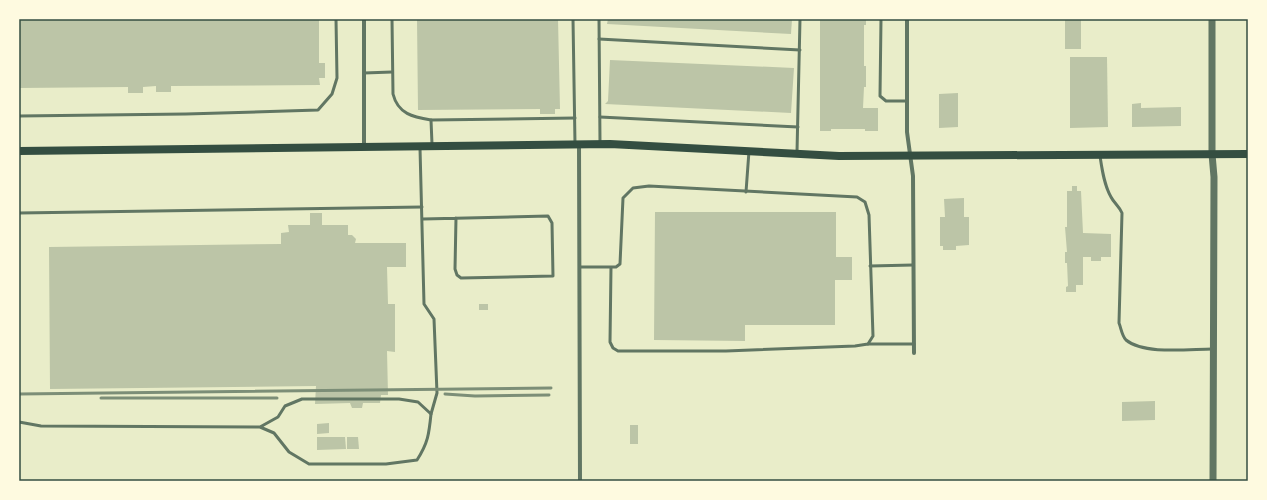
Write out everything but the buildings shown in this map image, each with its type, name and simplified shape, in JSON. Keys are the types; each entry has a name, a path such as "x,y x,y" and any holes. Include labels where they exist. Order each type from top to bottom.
{"main road":[{"path":"19,151 600,144 797,154 910,156 1248,154"}],"street":[{"path":"364,19 364,146"},
{"path":"907,19 907,132 913,176 914,353"},
{"path":"1212,19 1212,154 1214,177 1213,481"},
{"path":"577,144 580,267 580,481"}],"lane":[{"path":"19,116 186,114 318,110 332,94 337,78 336,19"},
{"path":"392,19 393,94 395,102 401,110 411,117 431,120 575,118"},
{"path":"573,19 577,144"},
{"path":"599,19 600,144"},
{"path":"797,154 800,19"},
{"path":"882,19 880,96 886,101 907,101"},
{"path":"599,39 800,50"},
{"path":"364,72 392,72"},
{"path":"600,117 798,127"},
{"path":"431,120 432,146"},
{"path":"19,422 41,426 260,427 274,433 289,452 309,464 386,464 417,460 426,446 429,436 430,414 436,393 434,319 424,304 420,146"},
{"path":"746,192 749,152"},
{"path":"1100,155 1103,174 1111,197 1120,207 1122,213 1119,323 1125,339 1147,349 1213,349"},
{"path":"580,267 616,267 620,264 623,198 633,188 650,186 860,197 865,202 869,215 873,336 868,344"},
{"path":"19,213 422,207"},
{"path":"423,219 456,218 548,216 552,223 553,276 461,278 457,275 455,269 456,218"},
{"path":"870,266 913,265"},
{"path":"611,267 610,342 613,348 618,351 726,351 868,344 914,344"},
{"path":"260,427 278,417 285,406 302,399 399,399 418,402 430,414"}],"railway":[{"path":"19,394 551,388"},
{"path":"445,394 475,396 549,395"},
{"path":"101,398 277,398"}]}
